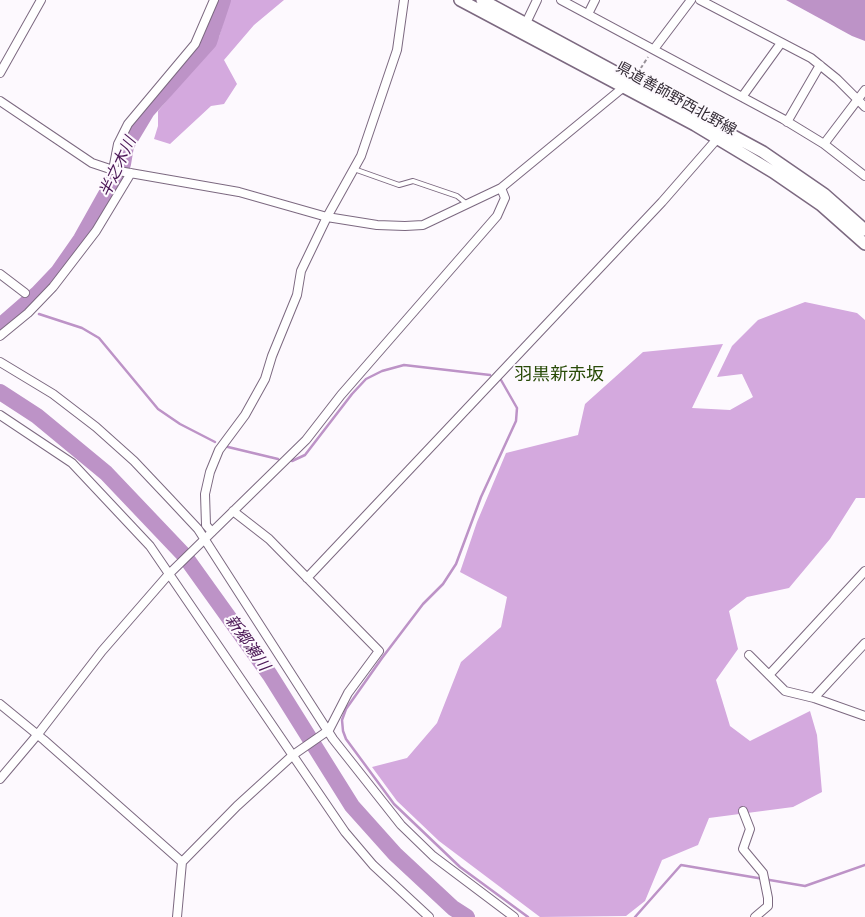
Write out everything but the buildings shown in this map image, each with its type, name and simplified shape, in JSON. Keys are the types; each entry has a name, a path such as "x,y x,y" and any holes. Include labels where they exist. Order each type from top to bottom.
{"main road":[{"name":"県道善師野西北野線","path":"460,0 763,152 824,194 865,230"},
{"name":"県道善師野西北野線","path":"482,0 628,83 773,172 821,205 865,244"}],"street":[{"path":"0,73 41,0"},
{"path":"113,170 118,144 128,124 195,44 214,0"},
{"path":"212,532 206,525 205,494 210,472 219,450 245,415 265,379 272,356 297,295 302,271 327,216 364,148 397,50 404,0"},
{"path":"526,24 537,0"},
{"path":"561,0 787,122 824,144 865,176"},
{"path":"588,14 595,0"},
{"path":"654,50 691,0"},
{"path":"700,0 820,65 865,107"},
{"path":"742,97 781,43"},
{"path":"787,122 820,65"},
{"path":"0,101 92,163 113,170 239,192 327,216 377,225 423,225 501,188 628,83"},
{"path":"824,144 865,90"},
{"path":"307,578 662,202 717,138"},
{"path":"0,336 28,313 53,288 96,231 130,173"},
{"path":"0,779 38,734 102,651 169,574 306,440 353,381 497,216 505,198 501,188"},
{"path":"0,274 24,293"},
{"path":"0,362 52,394 96,427 140,467 198,529 203,540 329,730 333,739 401,825 433,856 514,917"},
{"path":"0,415 72,463 145,540 345,832 373,865 428,917"},
{"path":"177,917 182,862 236,806 292,755 329,730 348,693 379,651 269,539 233,510"},
{"path":"768,674 865,571"},
{"path":"814,698 865,643"},
{"path":"749,655 785,691 814,698 865,716"},
{"path":"0,704 38,734 182,862"},
{"path":"743,811 750,829 743,850 764,876 767,888 768,906 755,917"}],"lane":[{"path":"354,169 399,185 413,181 457,196 467,204"}],"path":[{"path":"628,83 654,50"}],"shaded area":[{"path":"230,0 284,0 254,25 224,60 237,84 224,104 211,106 170,144 154,139 158,126 158,111 219,37"},
{"path":"786,0 865,0 865,41 852,36"},
{"path":"805,302 857,313 865,320 865,498 856,498 830,539 789,588 747,597 729,611 738,649 716,680 730,726 750,741 810,711 817,735 822,792 793,807 709,818 698,845 662,860 645,901 626,916 540,917 439,841 397,801 372,767 407,758 437,723 461,662 501,627 507,597 460,572 477,522 506,453 578,435 585,404 643,352 723,344 692,408 730,410 753,397 742,374 717,377 732,346 758,320"}],"waterway":[{"name":"半之木川","path":"0,326 38,293 58,272 81,239 123,164 126,146 147,111 209,42 223,0"},
{"path":"39,314 82,328 99,338 158,409 180,424 215,442"},
{"path":"292,461 305,455 352,394 366,379 382,371 404,365 490,375"},
{"path":"501,380 517,408 516,421 481,497 456,564 443,584 423,604 382,658 346,709 342,720 346,739 394,804 460,867 528,917"},
{"name":"新郷瀬川","path":"0,392 37,416 106,473 184,555 270,675 352,806 395,854 453,908 467,917"},
{"path":"228,447 278,459"},
{"path":"635,917 681,865 805,886 865,865"}],"district":[{"name":"羽黒新赤坂","path":"559,375"}]}
